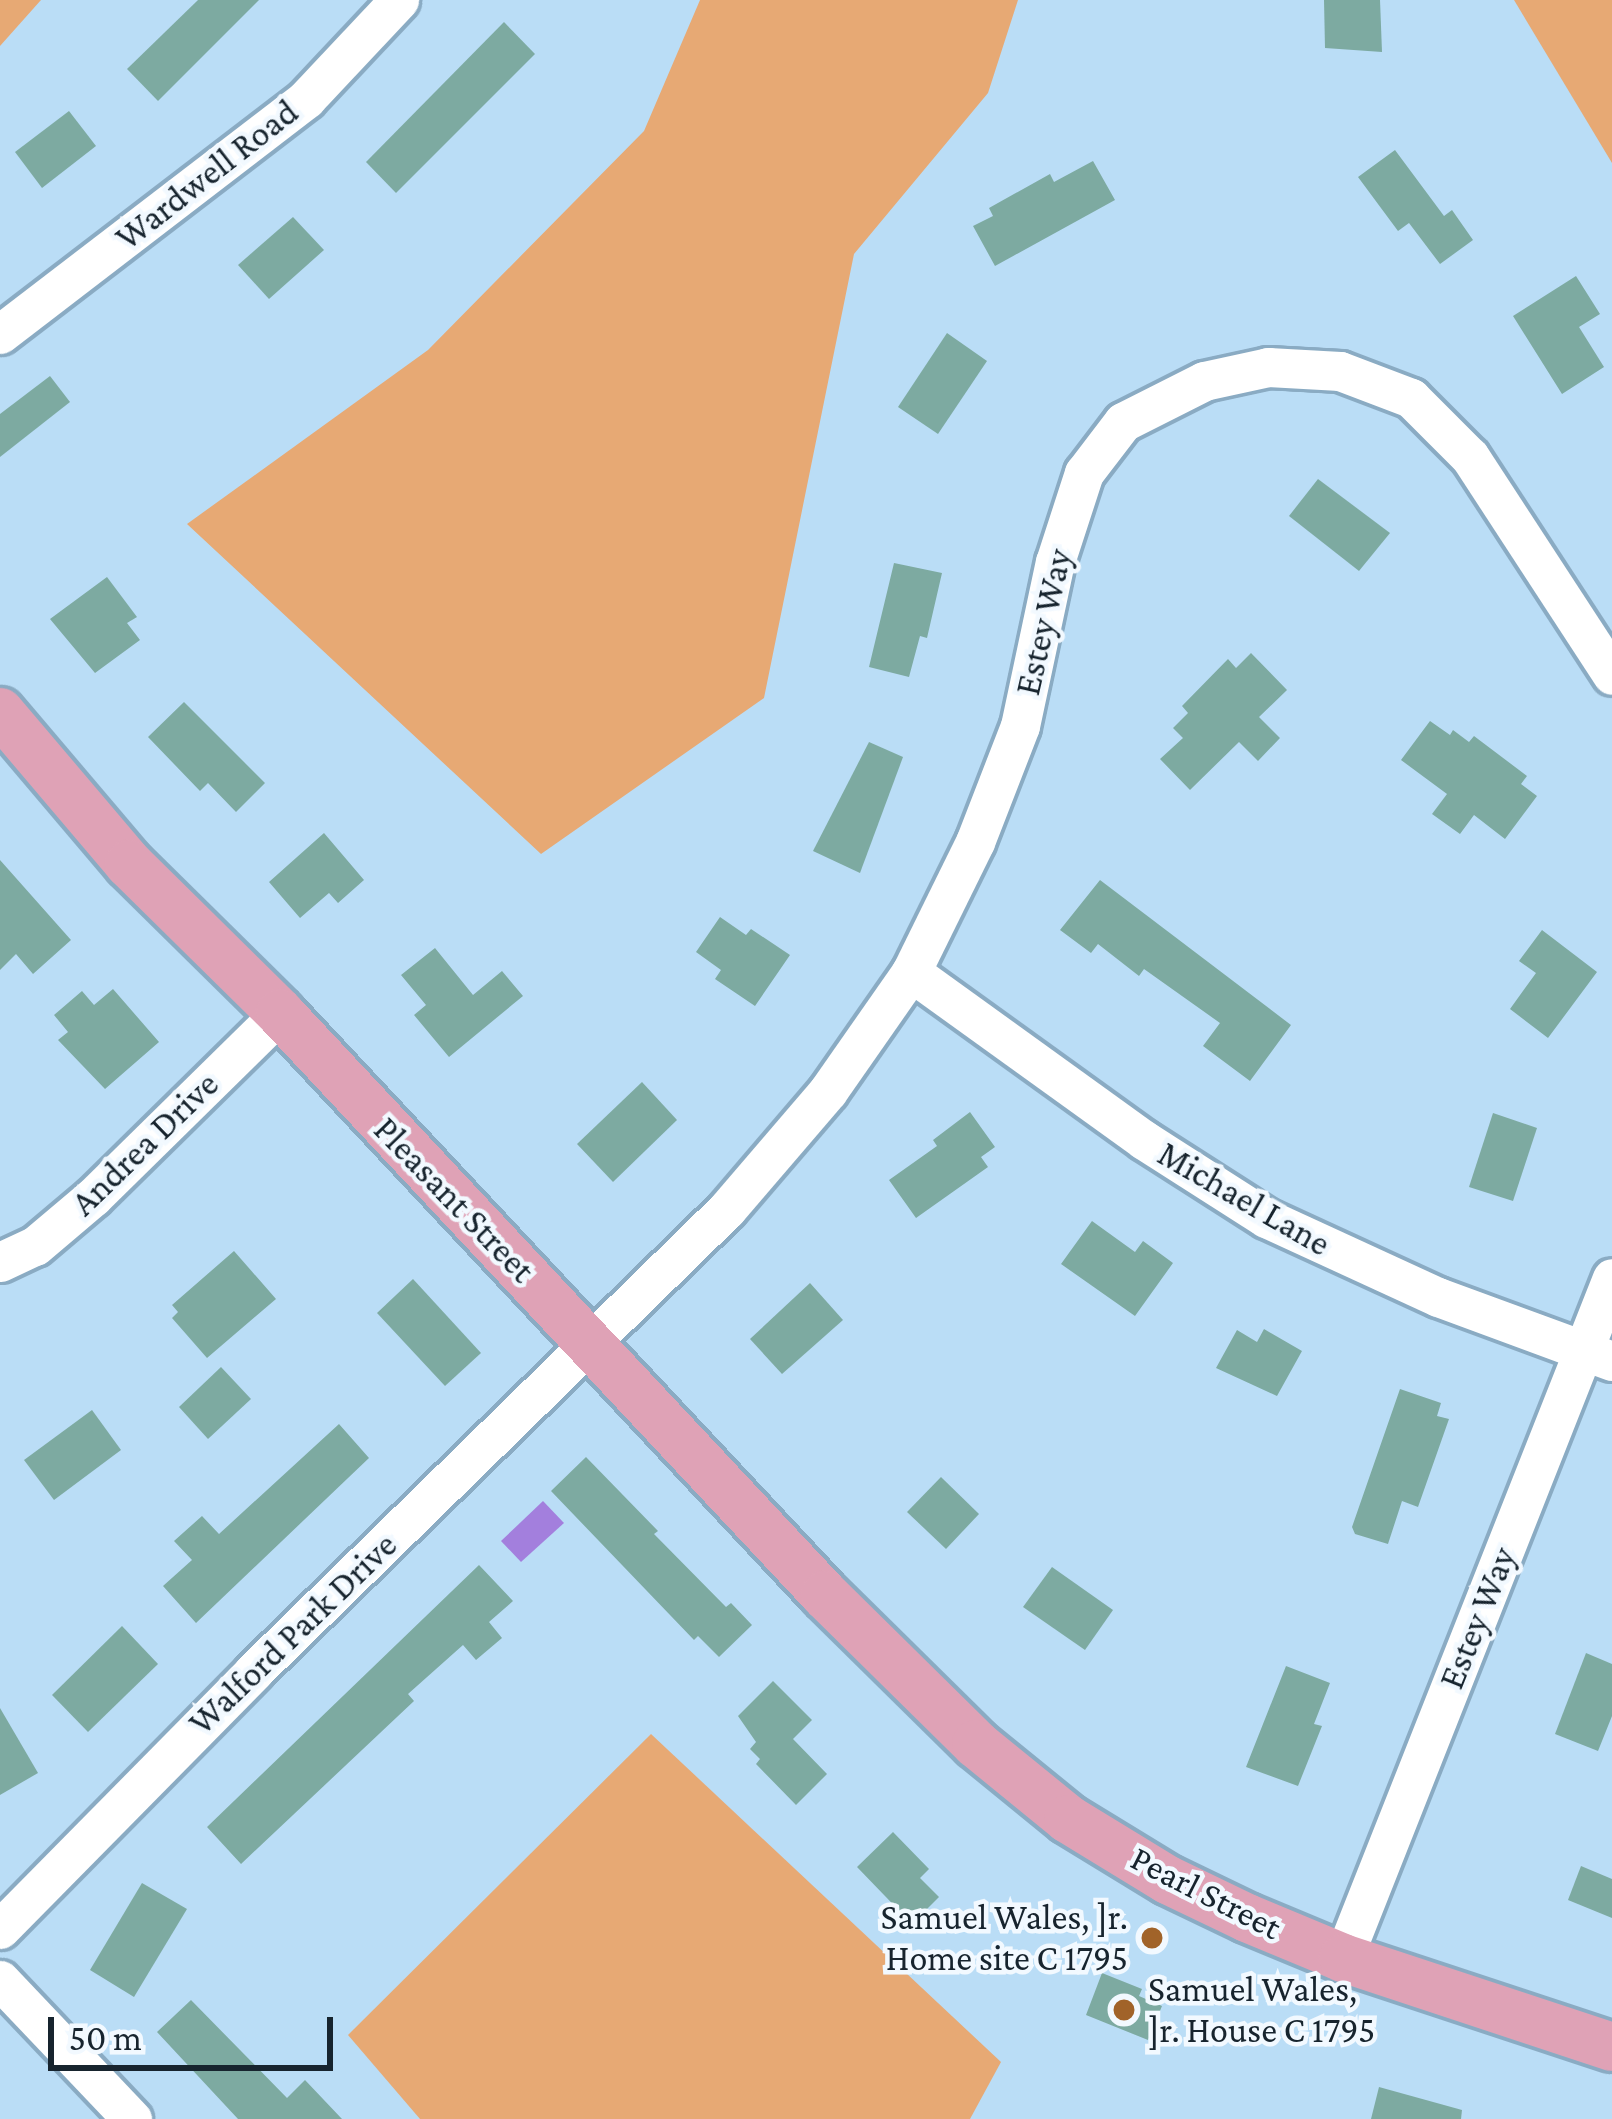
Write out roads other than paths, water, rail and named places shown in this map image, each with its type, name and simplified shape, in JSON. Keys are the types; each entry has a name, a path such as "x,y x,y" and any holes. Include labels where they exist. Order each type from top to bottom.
{"main road":[{"name":"Pleasant Street","path":"0,712 129,863 280,1013 913,1682"},
{"name":"Pearl Street","path":"913,1682 976,1744 1068,1819 1168,1880 1343,1958 1612,2047"}],"street":[{"name":"Wardwell Road","path":"0,334 306,99 399,0"},
{"name":"Estey Way","path":"591,1342 756,1175 828,1091 911,972 975,842 1020,726 1055,562 1084,472 1124,422 1204,381 1268,367 1340,370 1411,398 1470,457 1612,675"},
{"name":"Michael Lane","path":"911,972 1144,1140 1266,1218 1438,1298 1598,1355"},
{"name":"Andrea Drive","path":"0,1262 35,1246 93,1197 280,1013"},
{"name":"Estey Way","path":"1343,1958 1598,1355 1612,1278"},
{"name":"Walford Park Drive","path":"0,1930 220,1705 591,1342"},
{"path":"0,1980 133,2119"}],"place":[{"name":"Samuel Wales, ]r. Home site C 1795","path":"1152,1938"},
{"name":"Samuel Wales, ]r. House C 1795","path":"1124,2010"}]}
